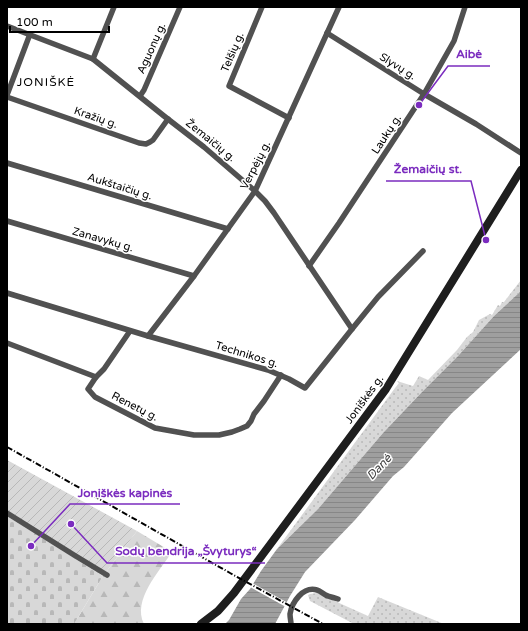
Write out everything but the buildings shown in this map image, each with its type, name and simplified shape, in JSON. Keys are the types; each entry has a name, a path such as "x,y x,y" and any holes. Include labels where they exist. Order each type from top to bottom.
{"main road":[{"name":"Joniškės g.","path":"201,624 218,610 234,593 386,389 521,170"}],"street":[{"path":"93,58 114,7"},
{"name":"Aguonų g.","path":"140,96 180,7"},
{"name":"Telšių g.","path":"262,7 229,86 289,118"},
{"name":"Verpėjų g.","path":"148,336 194,276 255,191 340,7"},
{"name":"Laukų g.","path":"309,266 424,94 454,41 465,7"},
{"name":"Žemaičių g.","path":"7,26 93,58 204,147 255,191 274,213 352,329"},
{"name":"Slyvų g.","path":"327,33 521,153"},
{"path":"7,96 30,34"},
{"name":"Kražių g.","path":"7,96 139,143 146,144 153,140 168,119"},
{"name":"Aukštaičių g.","path":"7,163 228,229"},
{"name":"Zanavykų g.","path":"7,222 194,276"},
{"name":"Technikos g.","path":"7,293 130,331 268,370 290,379 305,388 378,297 423,251"},
{"path":"7,343 96,377 104,369 130,331"},
{"name":"Renetų g.","path":"96,377 88,389 95,397 140,421 155,428 188,434 208,435 232,432 246,426 251,421 254,414 281,375"},
{"path":"7,513 107,575"},
{"path":"291,624 290,614 295,601 301,593 308,589 319,590 328,596 338,599"}],"green space":[{"path":"521,280 521,291 494,316 458,356 383,433 318,509 277,549 399,383 397,381 413,386 419,376 428,380 473,332 479,320 490,314 492,315 498,305 500,306 502,302 504,302"},
{"path":"7,460 137,531 103,576 7,516"},
{"path":"7,516 103,576 74,624 7,624"},
{"path":"137,531 172,552 154,577 144,596 141,605 141,615 144,624 74,624 103,576"},
{"path":"317,593 368,616 378,597 444,624 354,624 310,601 308,595"}],"water":[{"name":"Danė","path":"521,291 521,349 452,413 404,467 393,476 355,520 305,572 275,624 225,624 277,549 318,509 383,433 458,356 494,316"}],"pier":[{"path":"252,583 288,603 286,607 250,587"}],"railway":[{"path":"7,447 323,624"}],"place":[{"name":"Aibė","path":"419,105"},
{"name":"Žemaičių st.","path":"486,240"},
{"name":"Sodų bendrija „Švyturys“","path":"71,524"},
{"name":"Joniškės kapinės","path":"31,546"}],"district":[{"name":"JONIŠKĖ","path":"46,82"}]}
